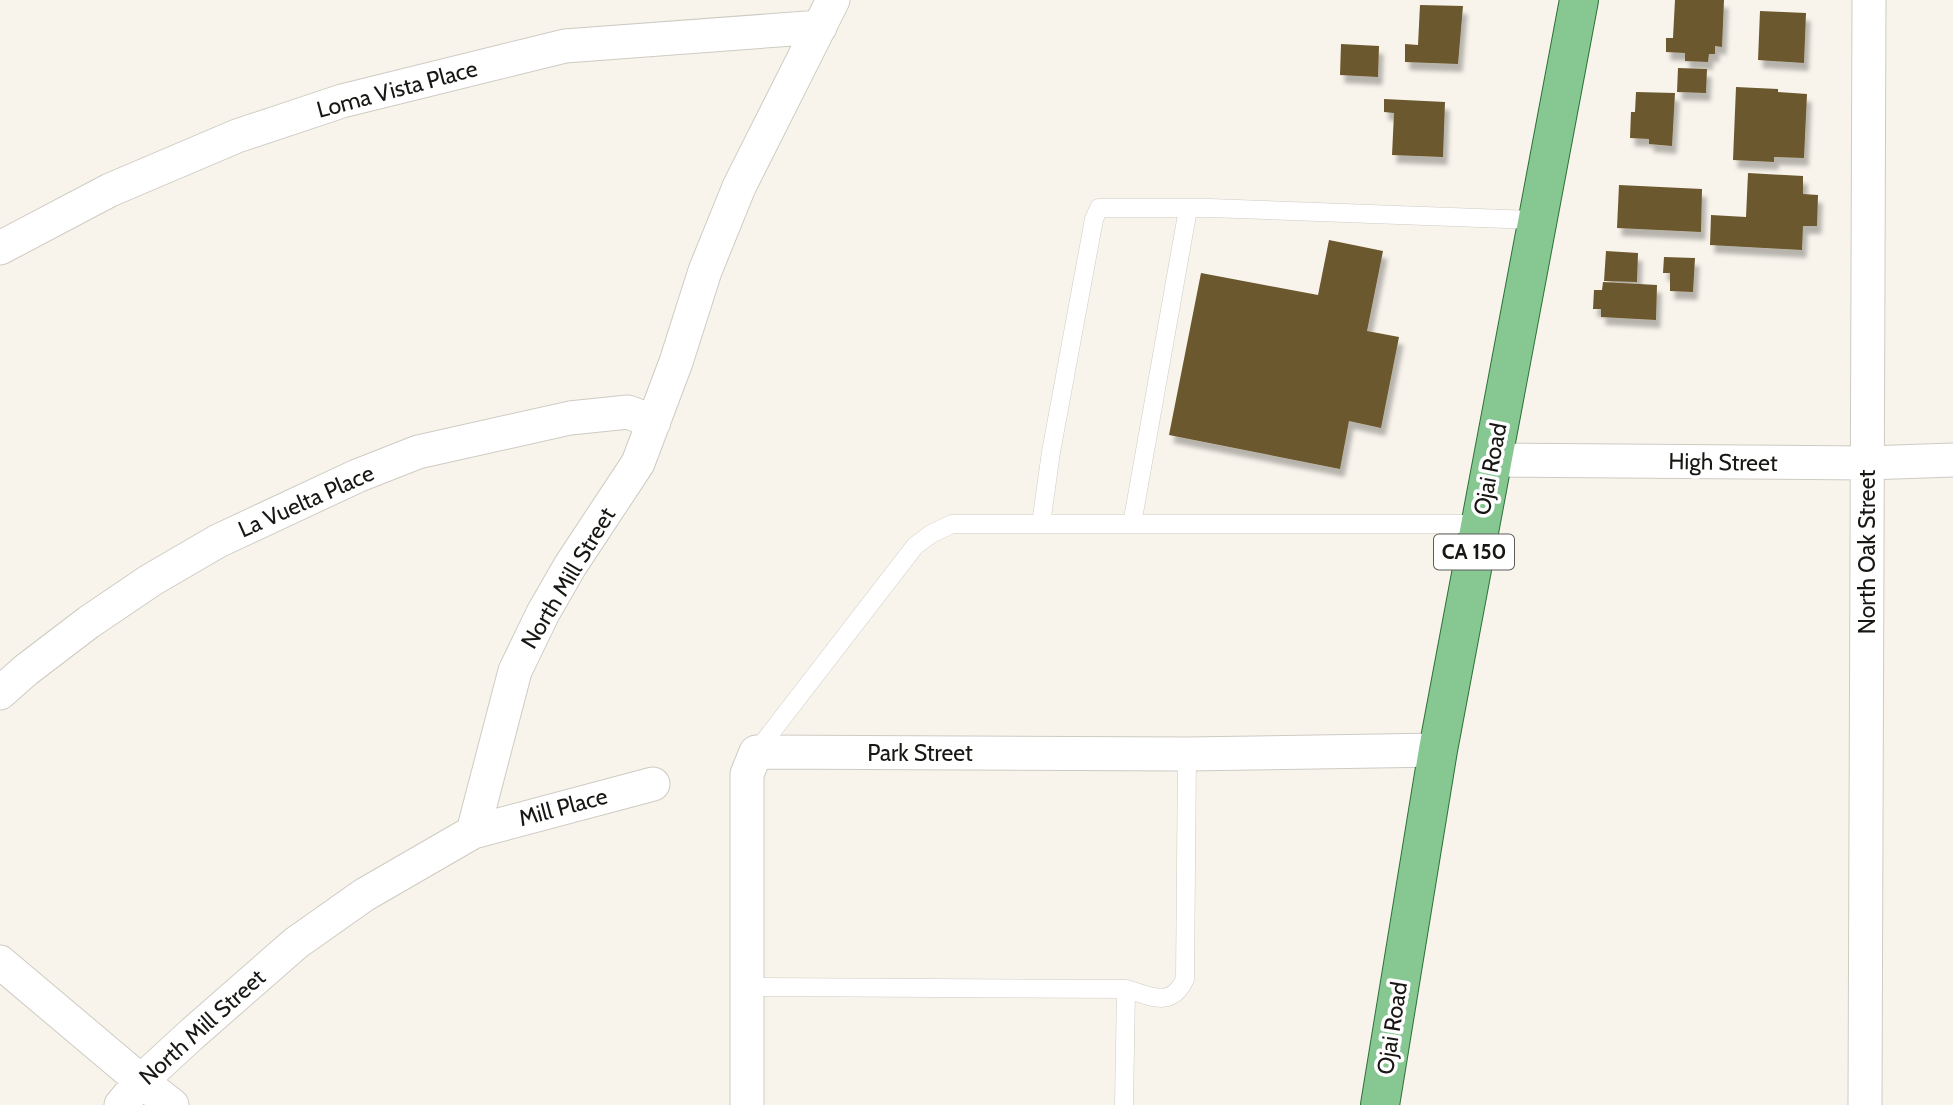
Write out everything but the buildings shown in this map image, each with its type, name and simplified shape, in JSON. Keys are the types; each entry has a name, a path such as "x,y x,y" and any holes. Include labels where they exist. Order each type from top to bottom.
{"main road":[{"name":"Ojai Road","path":"1380,1105 1438,750 1579,0"}],"street":[{"name":"North Oak Street","path":"1865,1105 1870,0"},
{"name":"Loma Vista Place","path":"0,248 110,190 237,136 342,101 565,46 826,14"},
{"name":"North Mill Street","path":"131,1093 296,943 364,895 473,832 515,671 542,613 638,463 676,362 705,271 739,187 826,14"},
{"name":"La Vuelta Place","path":"0,693 89,622 151,580 218,541 357,476 418,453 570,418 628,412 654,422"},
{"name":"High Street","path":"1492,460 1867,463 1953,460"},
{"name":"Park Street","path":"756,752 1186,754 1438,750"},
{"path":"747,1105 747,774 756,752"},
{"name":"Mill Place","path":"473,832 653,784"},
{"path":"0,962 131,1093 172,1105"}],"lane":[{"path":"1041,524 1051,452 1094,219 1099,208 1210,208 1536,220"},
{"path":"1132,524 1188,209"},
{"path":"756,752 915,547 931,534 952,524 1479,524"},
{"path":"748,987 1126,989 1163,999 1173,996 1180,991 1185,979 1186,754"},
{"path":"1124,1105 1126,989"}]}
